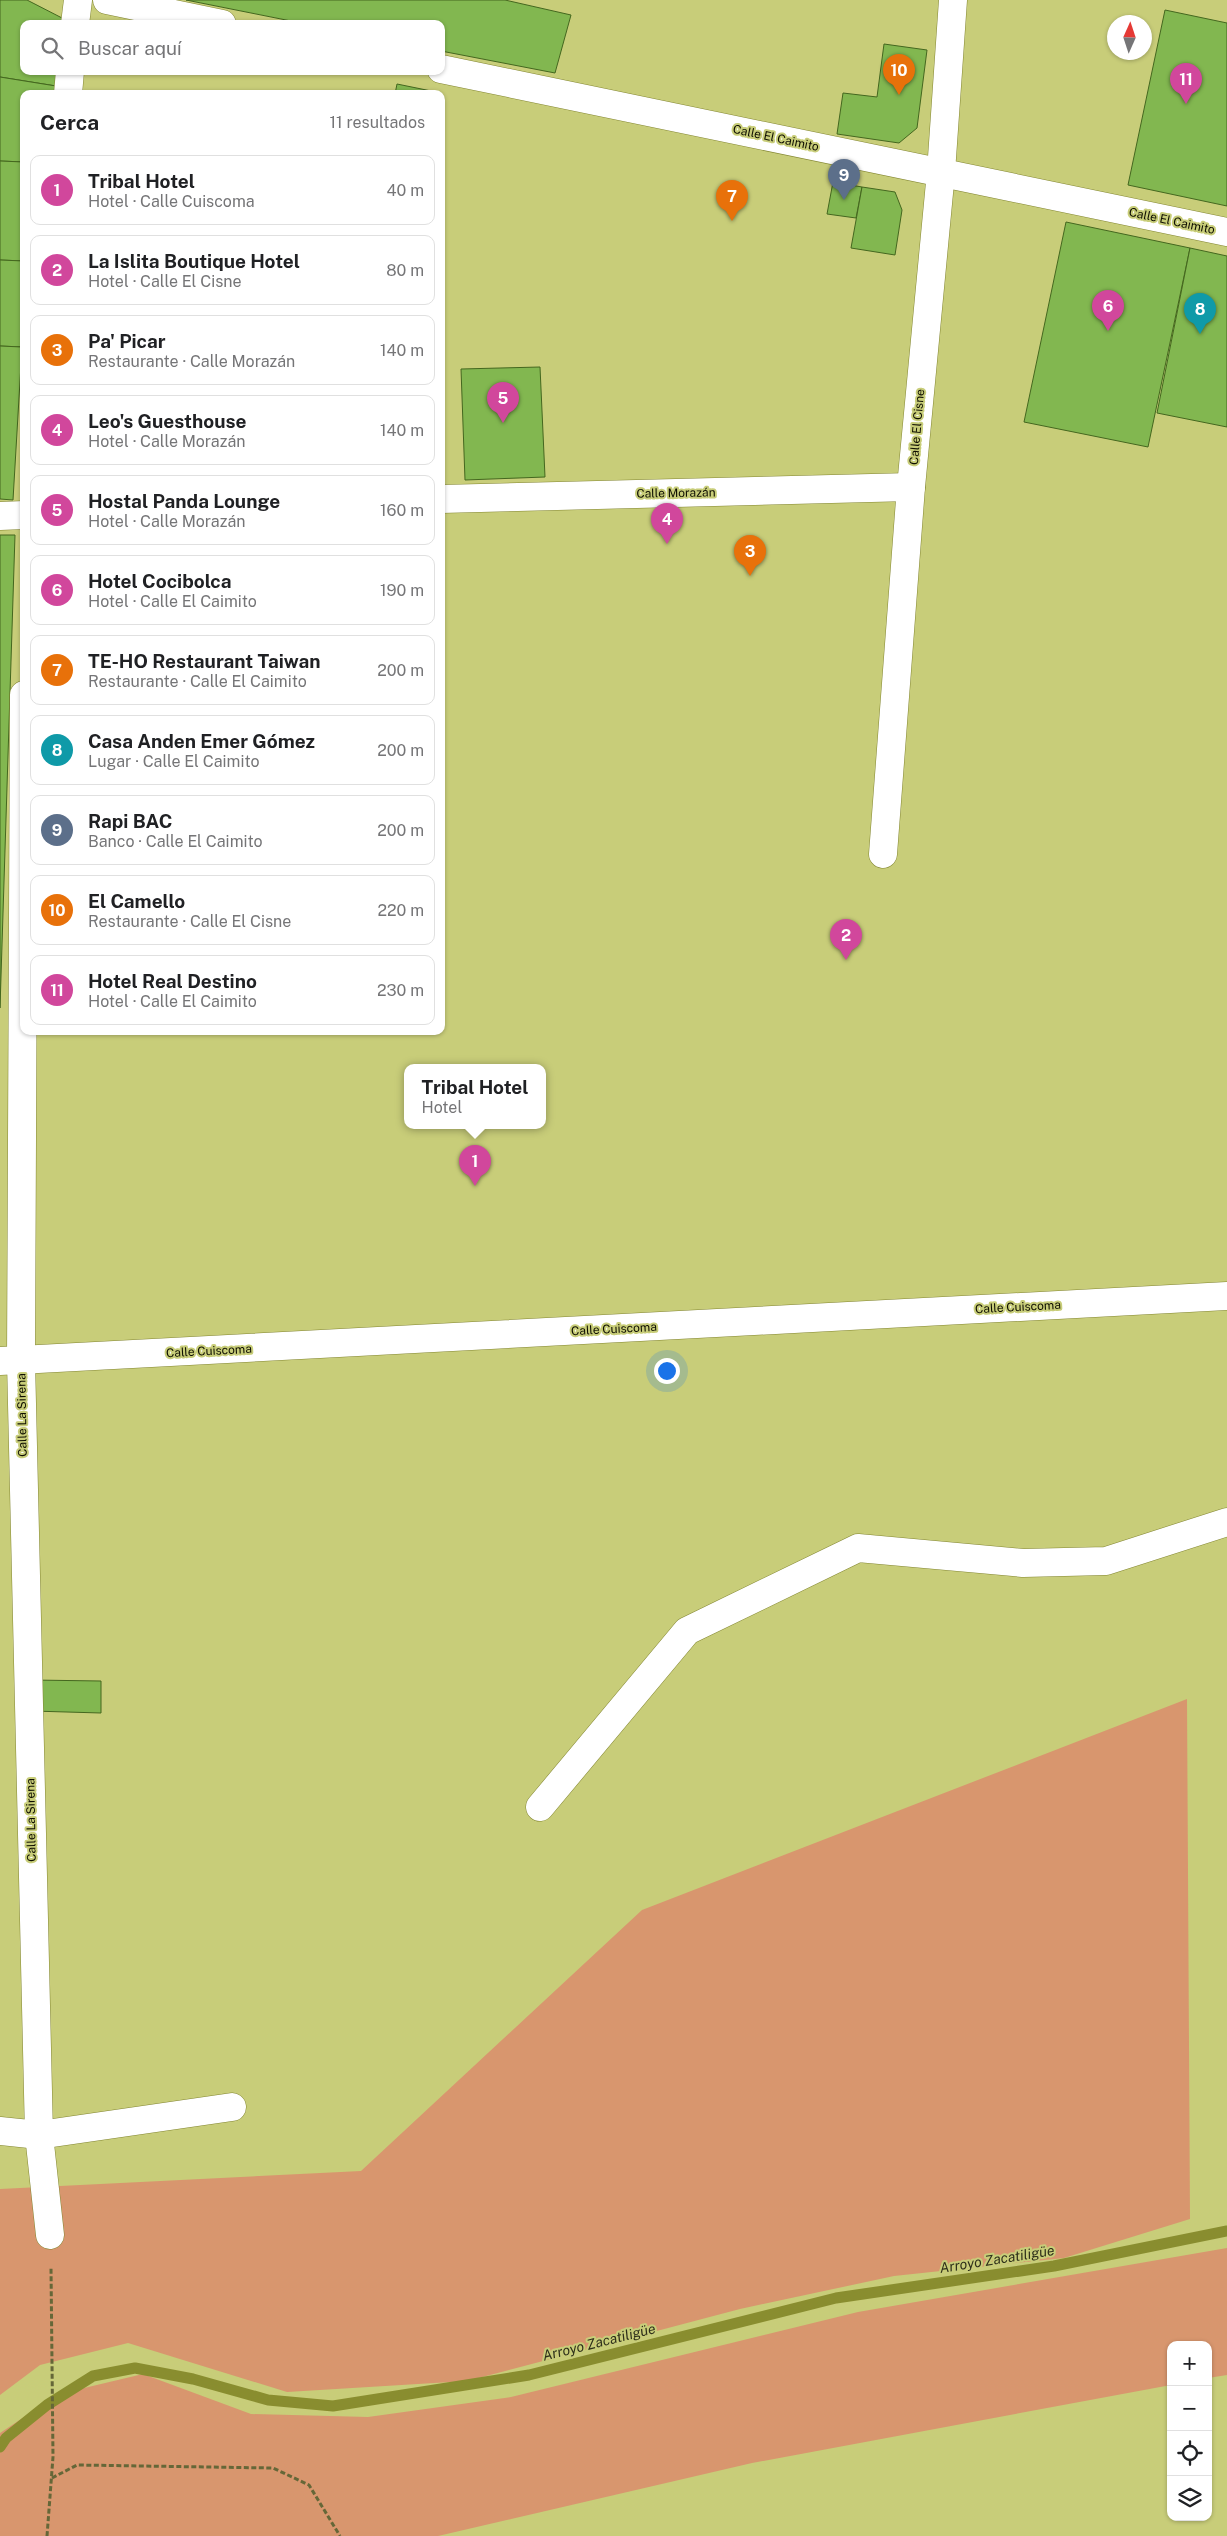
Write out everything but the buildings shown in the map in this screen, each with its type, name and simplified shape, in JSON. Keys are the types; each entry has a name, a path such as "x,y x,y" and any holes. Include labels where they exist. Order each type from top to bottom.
{"street":[{"path":"76,20 78,0"},
{"path":"107,0 203,20"},
{"name":"Calle El Cisne","path":"883,854 911,487 942,172 953,0"},
{"name":"Calle El Caimito","path":"445,70 1227,232"},
{"path":"68,90 70,75"},
{"name":"Calle Morazán","path":"445,499 911,487"},
{"path":"0,516 20,515"},
{"name":"Calle La Sirena","path":"20,885 10,1361 39,2135 50,2234"},
{"name":"Calle Cuiscoma","path":"10,1361 1227,1296"},
{"path":"540,1807 687,1631 858,1548 1023,1563 1106,1561 1227,1522"},
{"path":"0,2131 39,2135 232,2108"}],"path":[{"path":"47,2536 53,2458 50,2234"},
{"path":"52,2478 77,2465 273,2468 309,2485 340,2536"}],"shaded area":[{"path":"1187,1699 1190,2219 1064,2258 894,2276 740,2309 467,2381 287,2392 128,2343 40,2365 0,2395 0,2189 361,2171 642,1910"},
{"path":"1227,2248 1227,2375 1212,2377 1212,2341 1167,2341 1167,2386 752,2463 438,2536 0,2536 0,2433 59,2394 143,2374 251,2414 368,2417 511,2397 858,2312"}],"waterway":[{"name":"Arroyo Zacatiligüe","path":"0,2447 6,2438 47,2405 93,2376 135,2368 193,2379 268,2400 333,2406 529,2375 836,2298 1054,2266 1227,2231"}],"place":[{"name":"El Camello","path":"899,95"},
{"name":"Hotel Real Destino","path":"1186,104"},
{"name":"Rapi BAC","path":"844,200"},
{"name":"TE-HO Restaurant Taiwan","path":"732,221"},
{"name":"Hotel Cocibolca","path":"1108,331"},
{"name":"Casa Anden Emer Gómez","path":"1200,334"},
{"name":"Hostal Panda Lounge","path":"503,423"},
{"name":"Leo's Guesthouse","path":"667,544"},
{"name":"Pa' Picar","path":"750,576"},
{"name":"La Islita Boutique Hotel","path":"846,960"},
{"name":"Tribal Hotel","path":"475,1186"}]}
